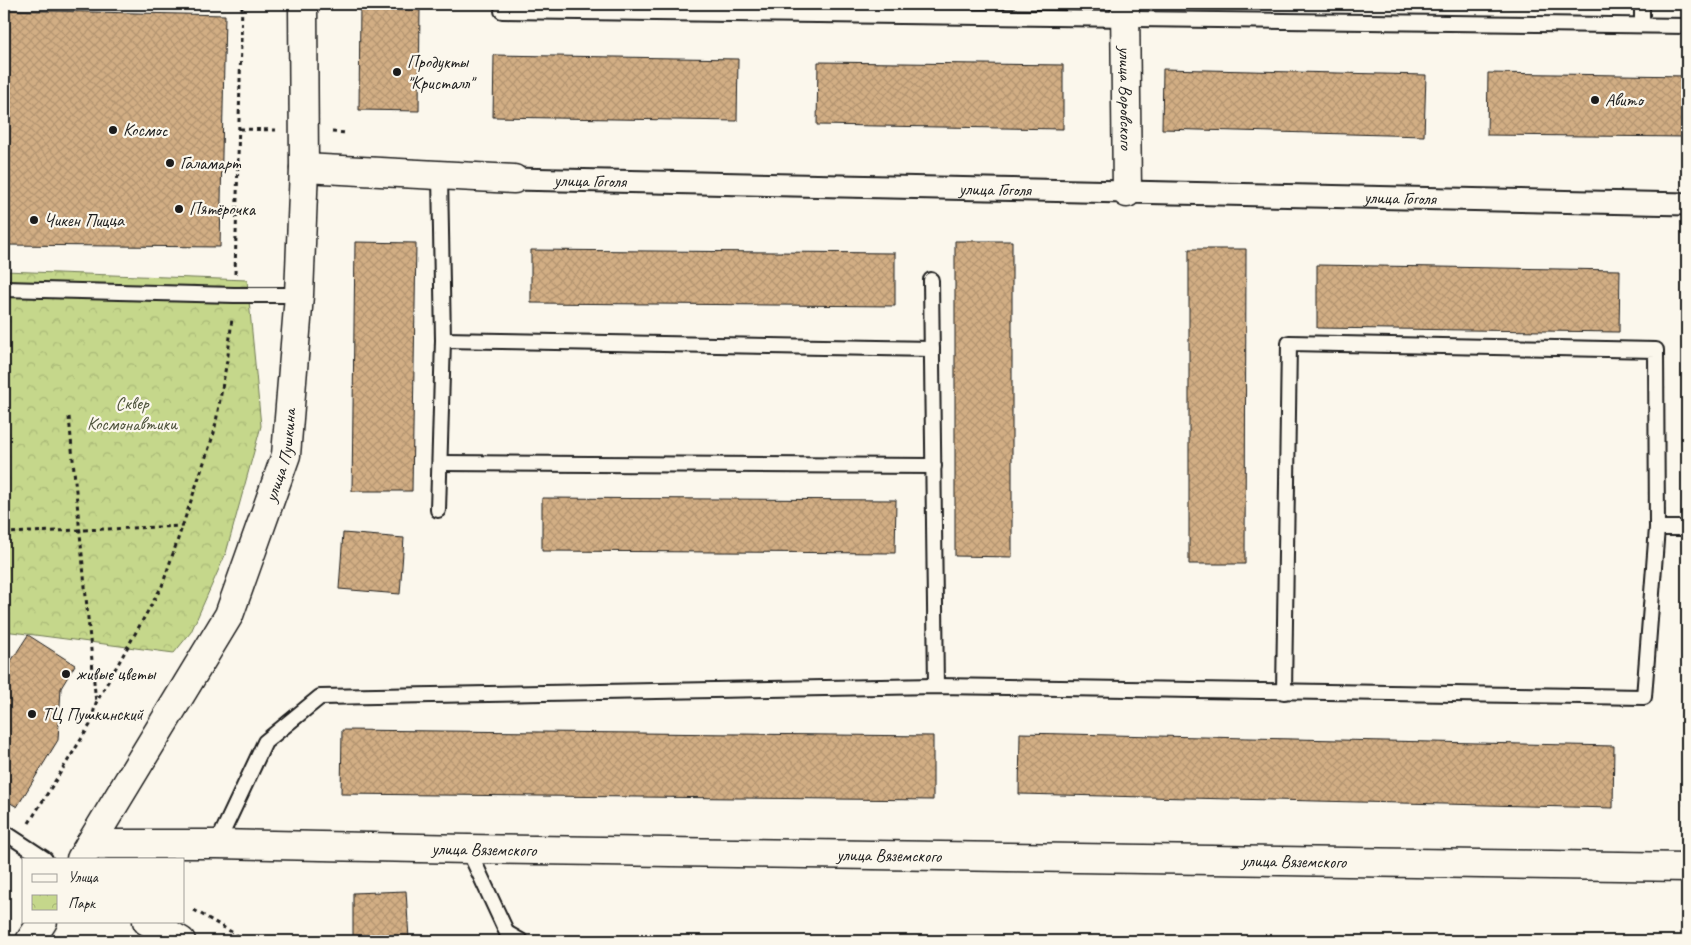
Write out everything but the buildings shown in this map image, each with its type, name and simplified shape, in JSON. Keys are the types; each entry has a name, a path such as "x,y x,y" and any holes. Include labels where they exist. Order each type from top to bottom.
{"street":[{"name":"улица Пушкина","path":"86,851 229,614 286,455 299,294 304,168 303,4"},
{"name":"улица Воровского","path":"1125,11 1127,192"},
{"name":"улица Гоголя","path":"304,168 514,179 1687,204"},
{"name":"улица Вяземского","path":"86,851 217,844 1687,867"},
{"path":"30,941 42,922"},
{"path":"149,922 180,941"}],"lane":[{"path":"1642,4 1642,25"},
{"path":"502,11 673,8 1125,11 1687,26"},
{"path":"438,510 443,340 440,176"},
{"path":"931,280 936,686"},
{"path":"4,289 234,295 299,294"},
{"path":"443,340 932,349"},
{"path":"217,844 264,742 320,697 936,686 1284,692 1644,697 1657,528 1656,350 1289,343 1284,692"},
{"path":"440,463 934,466"},
{"path":"1657,528 1687,528"},
{"path":"4,832 44,858"},
{"path":"468,849 507,933 521,941"}],"path":[{"path":"18,841 90,725 96,703 162,586 184,526 214,433 228,355 234,295 242,4"},
{"path":"68,417 96,703"},
{"path":"4,533 184,526"},
{"path":"194,910 247,941"}],"green space":[{"name":"Сквер Космонавтики","path":"4,271 247,280 261,426 226,553 191,632 174,653 4,631"}],"place":[{"name":"Продукты \"Кристалл\"","path":"397,72"},
{"name":"Авито","path":"1595,100"},
{"name":"Космос","path":"113,130"},
{"name":"Галамарт","path":"170,163"},
{"name":"Пятёрочка","path":"179,209"},
{"name":"Чикен Пицца","path":"34,220"},
{"name":"живые цветы","path":"66,674"},
{"name":"ТЦ Пушкинский","path":"32,714"}]}
